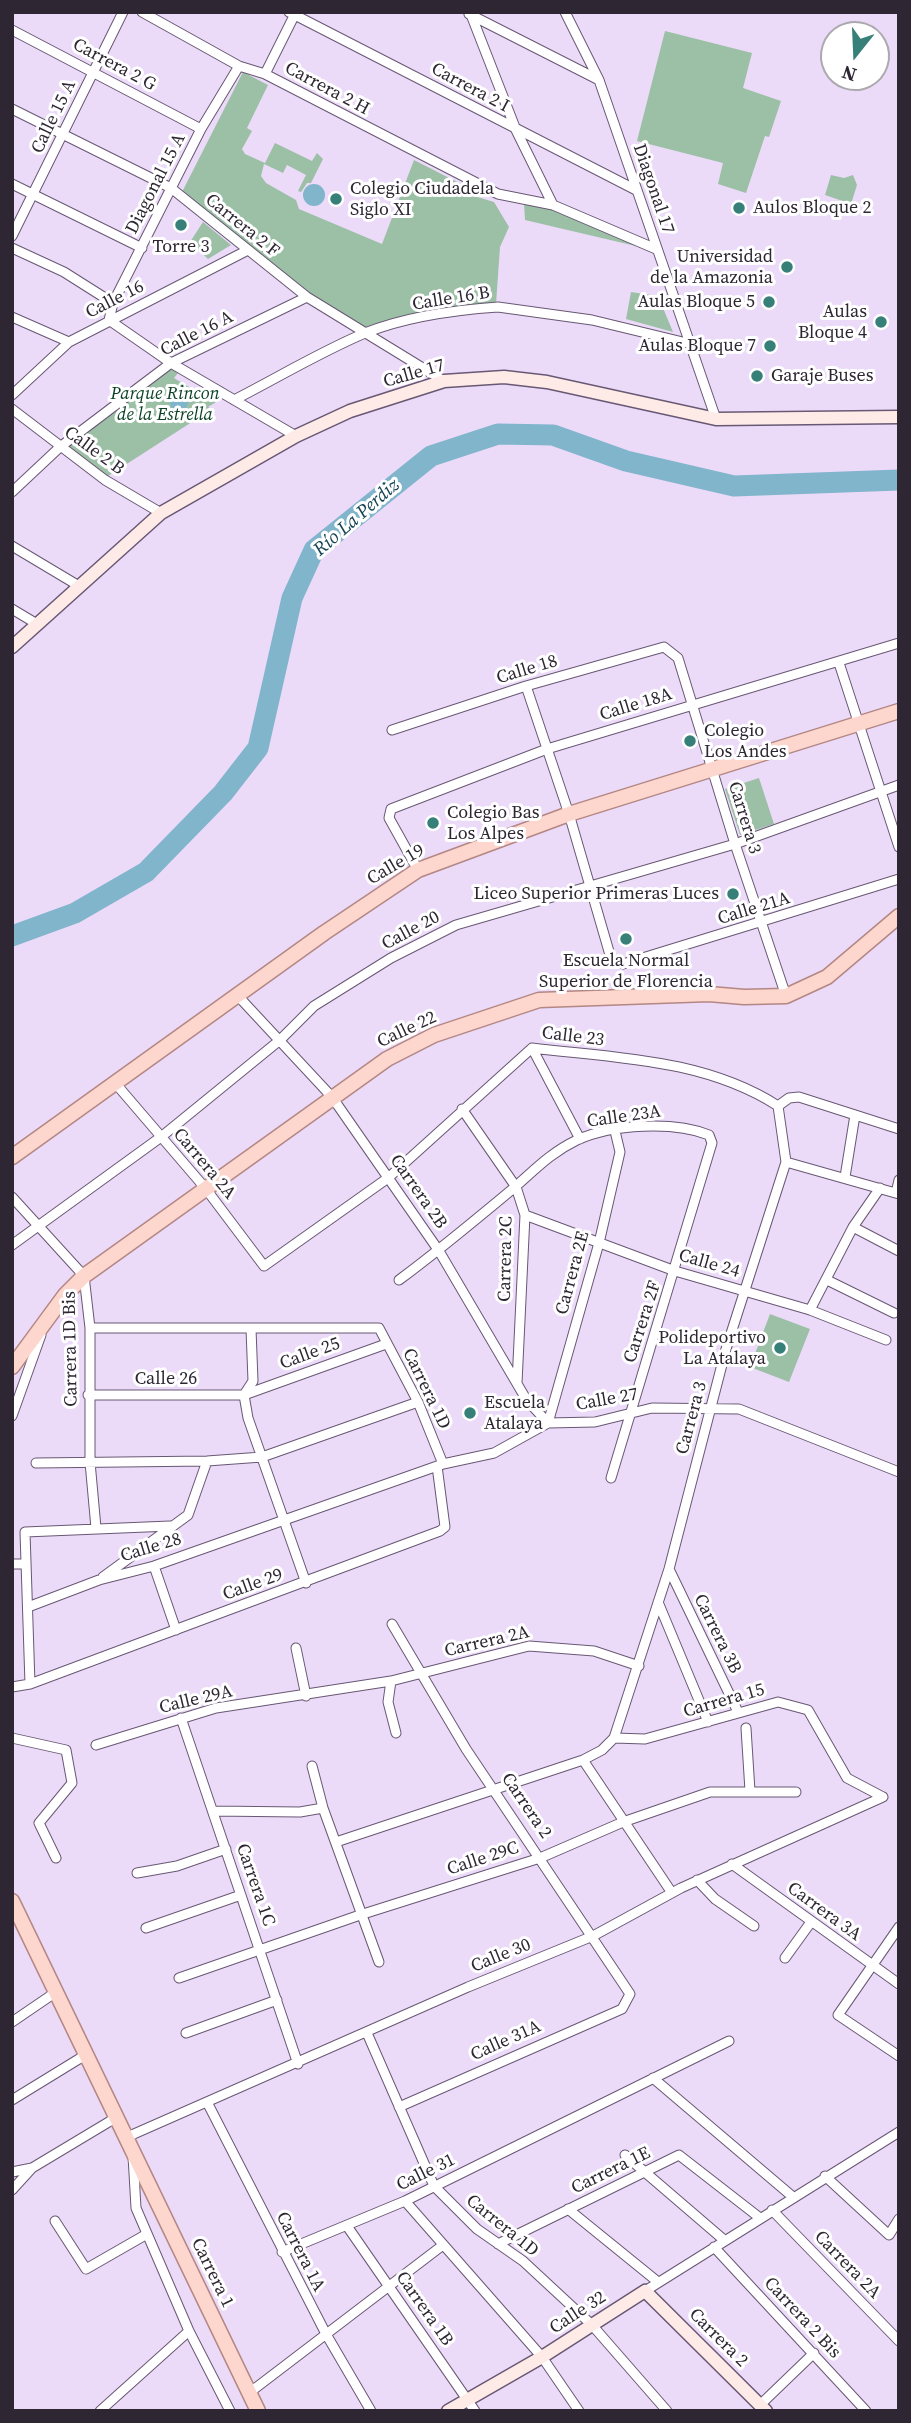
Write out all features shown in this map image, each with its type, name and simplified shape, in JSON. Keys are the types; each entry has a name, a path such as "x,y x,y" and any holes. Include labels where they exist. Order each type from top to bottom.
{"main road":[{"name":"Calle 17","path":"12,647 161,513 296,436 350,411 444,381 504,377 547,382 716,419 899,417"},
{"name":"Calle 19","path":"12,1157 418,870 569,814 899,711"},
{"name":"Calle 22","path":"12,1367 65,1294 85,1276 387,1059 434,1035 538,1000 709,994 744,998 786,996 827,977 899,916"},
{"name":"Carrera 1","path":"12,1901 258,2411"},
{"name":"Calle 32","path":"448,2411 542,2357 645,2291"},
{"name":"Carrera 2","path":"645,2291 763,2408"}],"street":[{"name":"Calle 15 A","path":"12,236 124,12"},
{"name":"Carrera 2 H","path":"142,12 239,66 265,74 498,194 553,205"},
{"name":"Diagonal 17","path":"565,12 599,80 687,343 716,419"},
{"path":"265,74 294,13"},
{"name":"Carrera 2 I","path":"294,13 636,190"},
{"path":"469,13 599,80"},
{"path":"469,13 516,130 553,205 656,249"},
{"name":"Carrera 2 G","path":"12,30 201,129"},
{"name":"Diagonal 15 A","path":"109,320 113,303 201,129 239,66"},
{"name":"Carrera 2 F","path":"12,109 171,188 307,298 444,381"},
{"path":"12,184 142,248"},
{"path":"12,248 64,272 113,303"},
{"name":"Calle 16","path":"12,395 69,342 246,251"},
{"name":"Calle 16 A","path":"12,492 60,447 171,363 307,298"},
{"name":"Calle 16 B","path":"234,400 367,332 425,316 498,307 592,320 687,343"},
{"path":"12,317 69,342"},
{"path":"109,320 171,363 296,436"},
{"name":"Calle 2 B","path":"12,409 104,480 161,513"},
{"path":"12,545 79,586"},
{"path":"12,609 37,624"},
{"name":"Calle 18A","path":"418,870 388,813 547,749 899,643"},
{"name":"Calle 18","path":"392,730 526,686 664,647 671,651"},
{"name":"Carrera 3","path":"671,651 678,658 735,844 786,996"},
{"path":"839,663 899,846"},
{"path":"526,686 569,814 590,888"},
{"name":"Calle 20","path":"12,1245 161,1137 280,1040 314,1006 391,958 456,925 735,844 899,785"},
{"name":"Calle 21A","path":"590,888 610,955 617,963 623,964 762,924 899,879"},
{"name":"Carrera 2B","path":"238,996 332,1097 439,1251 517,1385 548,1423"},
{"path":"532,1048 580,1139"},
{"name":"Calle 23","path":"264,1266 388,1178 532,1048 676,1065 748,1086 778,1106"},
{"name":"Carrera 2A","path":"116,1084 206,1189 264,1266"},
{"path":"778,1106 789,1098 799,1097 899,1129"},
{"name":"Carrera 3","path":"614,1738 668,1569 726,1349 786,1163 778,1106"},
{"name":"Carrera 2C","path":"462,1109 516,1187 525,1215 517,1385"},
{"path":"845,1177 855,1115"},
{"name":"Calle 23A","path":"516,1187 537,1164 580,1139 660,1125 696,1129 709,1135"},
{"name":"Carrera 2E","path":"548,1423 599,1243 620,1152 615,1131"},
{"name":"Carrera 2F","path":"611,1478 712,1143 709,1135"},
{"path":"786,1163 845,1177 897,1194 899,1181"},
{"path":"400,1280 516,1187"},
{"path":"810,1310 853,1227 880,1188"},
{"name":"Carrera 1D Bis","path":"12,1197 85,1276 90,1328 90,1461 96,1528"},
{"name":"Calle 24","path":"525,1215 675,1271 810,1310 886,1340"},
{"path":"853,1227 899,1251"},
{"path":"827,1280 894,1313"},
{"path":"12,1416 46,1320"},
{"path":"90,1328 251,1329 253,1381 244,1395 248,1418 306,1583"},
{"name":"Carrera 1D","path":"251,1329 379,1328 418,1402 440,1465"},
{"name":"Calle 25","path":"244,1395 387,1344"},
{"name":"Calle 26","path":"88,1395 244,1395"},
{"path":"36,1463 207,1461 262,1457 418,1402"},
{"name":"Calle 27","path":"284,1520 440,1465 494,1453 548,1423 594,1422 652,1408 739,1409 899,1472"},
{"path":"99,1580 188,1515 207,1461"},
{"name":"Calle 29","path":"12,1687 30,1684 306,1583 445,1527 440,1465"},
{"name":"Calle 28","path":"28,1607 99,1580 154,1566 284,1520"},
{"path":"30,1684 25,1532 170,1526"},
{"path":"12,1564 26,1564"},
{"path":"154,1566 176,1630"},
{"name":"Carrera 3B","path":"668,1569 738,1712"},
{"path":"658,1602 708,1722"},
{"name":"Carrera 2","path":"392,1623 466,1749 630,1994 626,2005"},
{"name":"Carrera 2A","path":"391,1681 529,1646 594,1651 639,1666"},
{"path":"296,1648 306,1696"},
{"path":"391,1681 388,1702 396,1733"},
{"name":"Calle 29A","path":"96,1745 216,1708 391,1681"},
{"name":"Carrera 15","path":"614,1738 645,1739 778,1702 807,1710 847,1777 883,1797"},
{"name":"Carrera 1C","path":"181,1717 298,2064"},
{"path":"746,1728 750,1791"},
{"path":"12,1738 65,1750 72,1783 39,1823 56,1858"},
{"path":"336,1842 583,1759 602,1750 614,1738"},
{"path":"583,1759 672,1893"},
{"path":"312,1766 323,1808 379,1962"},
{"name":"Calle 29C","path":"261,1950 360,1915 540,1858 623,1822 710,1792 796,1792"},
{"name":"Calle 30","path":"127,2137 208,2104 468,1987 593,1936 697,1880 883,1797"},
{"path":"213,1811 300,1812 323,1808"},
{"path":"138,1873 177,1866 226,1849"},
{"name":"Carrera 3A","path":"732,1864 899,1984"},
{"path":"697,1880 715,1899 754,1926"},
{"path":"146,1928 241,1895"},
{"path":"785,1958 811,1922"},
{"path":"899,1927 838,2015 899,2056"},
{"path":"179,1978 261,1950"},
{"path":"12,2022 55,1992"},
{"path":"186,2033 277,2000"},
{"name":"Calle 31A","path":"399,2107 626,2005"},
{"name":"Carrera 1D","path":"367,2033 434,2186 446,2201 523,2261 592,2325 667,2411"},
{"path":"729,2042 653,2078 793,2197"},
{"path":"12,2100 87,2054"},
{"name":"Calle 31","path":"282,2252 405,2201 653,2078"},
{"name":"Carrera 1A","path":"208,2104 282,2252 371,2411"},
{"path":"12,2190 32,2168 117,2117"},
{"name":"Calle 32","path":"645,2291 899,2132"},
{"name":"Carrera 1","path":"133,2151 136,2207 189,2331 230,2411"},
{"path":"625,2155 724,2240"},
{"name":"Carrera 1E","path":"659,2283 568,2209 679,2155 760,2218"},
{"path":"12,2172 32,2168"},
{"path":"825,2176 889,2235 899,2219"},
{"path":"405,2201 542,2357 579,2411"},
{"path":"498,2244 568,2209"},
{"name":"Carrera 2A","path":"772,2210 897,2336"},
{"path":"55,2221 86,2269 147,2234"},
{"name":"Carrera 1B","path":"347,2226 475,2411"},
{"path":"249,2393 443,2245"},
{"name":"Carrera 2 Bis","path":"714,2247 866,2411"},
{"path":"100,2411 189,2331"},
{"path":"763,2408 814,2353"}],"green space":[{"path":"665,31 752,53 743,88 781,101 769,137 765,136 746,193 718,184 723,163 637,141"},
{"name":"Colegio Ciudadela Siglo XI","path":"243,72 268,85 247,128 252,131 242,149 245,154 265,163 275,143 312,161 317,153 323,159 311,183 307,183 301,192 298,191 306,175 287,165 283,173 264,164 261,176 266,183 296,200 299,209 382,244 414,160 463,185 474,196 494,202 509,227 500,247 496,304 423,312 366,328 310,294 181,194"},
{"path":"831,175 844,178 853,175 857,185 851,204 825,195"},
{"path":"524,203 549,208 640,247 525,220"},
{"path":"203,222 231,245 208,259 190,242"},
{"path":"631,292 658,296 673,332 626,319"},
{"name":"Parque Rincon de la Estrella","path":"169,366 178,373 174,378 209,399 215,395 221,399 208,407 212,409 105,478 67,447"},
{"path":"759,778 774,824 740,835 725,789"},
{"name":"Polideportivo La Atalaya","path":"770,1314 810,1329 789,1382 750,1367"}],"water":[{"path":"314,184 322,187 325,195 322,203 314,206 306,203 303,195 306,187"},
{"path":"179,393 185,396 188,402 185,408 179,411 173,408 170,402 173,396"}],"waterway":[{"name":"Río La Perdiz","path":"12,936 75,913 146,872 223,793 258,748 292,598 314,550 431,456 498,434 553,435 626,461 734,486 899,480"}],"place":[{"name":"Colegio Ciudadela Siglo XI","path":"336,199"},
{"name":"Aulos Bloque 2","path":"739,208"},
{"name":"Torre 3","path":"181,225"},
{"name":"Universidad de la Amazonia","path":"787,267"},
{"name":"Aulas Bloque 5","path":"769,302"},
{"name":"Aulas Bloque 4","path":"881,322"},
{"name":"Aulas Bloque 7","path":"770,346"},
{"name":"Garaje Buses","path":"757,376"},
{"name":"Colegio Los Andes","path":"690,741"},
{"name":"Colegio Bas Los Alpes","path":"433,823"},
{"name":"Liceo Superior Primeras Luces","path":"733,894"},
{"name":"Escuela Normal Superior de Florencia","path":"626,939"},
{"name":"Polideportivo La Atalaya","path":"780,1348"},
{"name":"Escuela Atalaya","path":"470,1413"}]}
